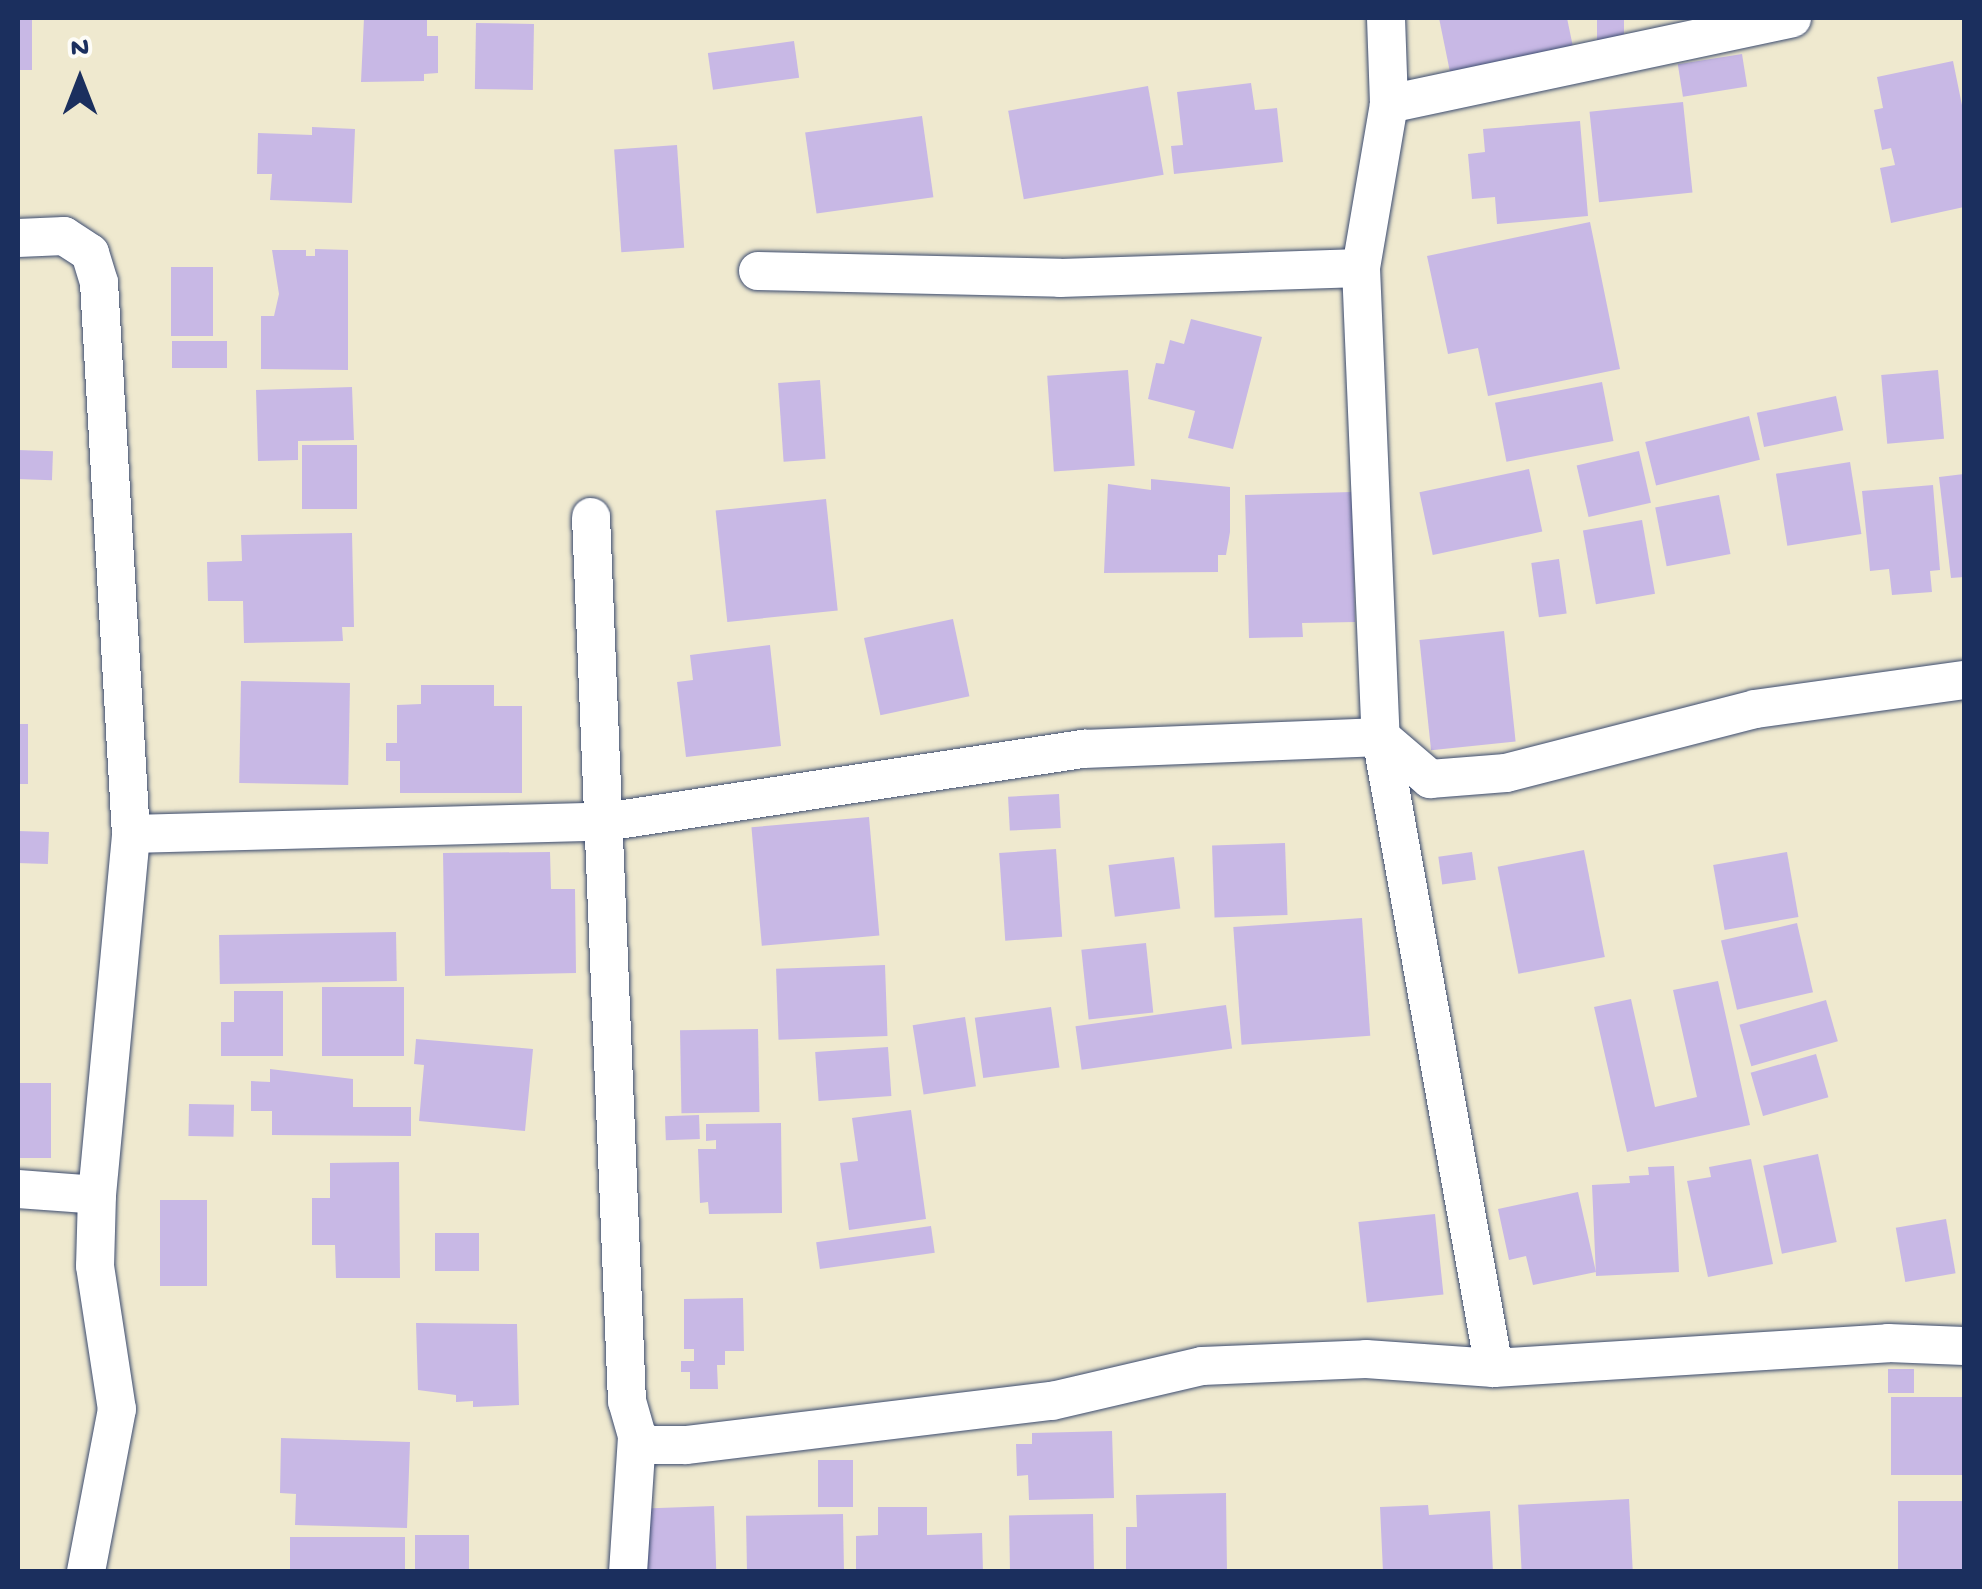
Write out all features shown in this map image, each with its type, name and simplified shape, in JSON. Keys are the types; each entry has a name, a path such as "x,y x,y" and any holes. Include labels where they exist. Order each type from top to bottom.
{"street":[{"path":"1386,18 1390,104 1362,268 1381,737 1494,1368"},
{"path":"1390,104 1792,18"},
{"path":"18,238 64,236 90,253 98,283 130,834 94,1266 117,1408 86,1572"},
{"path":"758,271 1060,278 1362,268"},
{"path":"591,517 628,1401 637,1436 628,1572"},
{"path":"130,834 605,822 1084,749 1381,737 1430,779 1506,773 1755,709 1964,680"},
{"path":"18,1189 97,1195"},
{"path":"637,1436 650,1444 686,1444 1052,1401 1202,1366 1366,1359 1494,1368 1888,1342 1964,1346"}],"building":[{"path":"18,18 32,18 32,70 18,70"},
{"path":"364,18 427,18 427,36 438,36 438,73 424,74 424,81 361,82"},
{"path":"1439,18 1567,18 1573,47 1450,72"},
{"path":"1597,18 1624,18 1624,48 1597,48"},
{"path":"476,23 534,24 533,90 475,89"},
{"path":"794,41 799,78 713,90 708,53"},
{"path":"1742,54 1747,87 1683,97 1678,64"},
{"path":"1953,61 1964,115 1964,207 1891,223 1880,168 1895,165 1891,148 1882,150 1874,110 1883,108 1877,77"},
{"path":"1251,83 1255,110 1277,108 1283,162 1174,174 1171,146 1183,145 1177,92"},
{"path":"1148,86 1164,175 1024,199 1008,111"},
{"path":"1683,102 1693,193 1599,202 1590,112"},
{"path":"922,116 933,197 817,214 805,132"},
{"path":"1580,121 1588,216 1497,224 1495,197 1472,199 1468,154 1485,152 1483,129"},
{"path":"312,127 355,129 352,203 270,200 272,174 257,174 258,133 312,135"},
{"path":"677,145 684,248 621,252 614,149"},
{"path":"1590,222 1620,369 1488,396 1478,348 1448,354 1427,256"},
{"path":"315,249 348,250 348,370 261,369 261,316 274,316 279,294 272,250 306,250 306,256 315,256"},
{"path":"171,267 213,267 213,336 171,336"},
{"path":"1191,319 1262,337 1233,449 1188,438 1195,411 1148,399 1156,363 1164,364 1170,340 1184,344"},
{"path":"172,341 227,341 227,368 172,368"},
{"path":"1128,370 1135,466 1054,471 1047,376"},
{"path":"1938,370 1944,439 1887,444 1881,375"},
{"path":"820,380 826,459 784,462 778,383"},
{"path":"1602,382 1613,441 1506,462 1495,403"},
{"path":"352,387 354,440 298,441 298,460 258,461 256,390"},
{"path":"1836,396 1843,430 1764,447 1757,413"},
{"path":"1749,416 1760,460 1656,486 1645,442"},
{"path":"302,445 357,445 357,509 302,509"},
{"path":"18,450 53,451 52,480 18,479"},
{"path":"1639,451 1651,503 1589,517 1577,465"},
{"path":"1850,462 1861,534 1787,546 1776,474"},
{"path":"1529,469 1542,532 1433,555 1419,492"},
{"path":"1964,474 1964,577 1951,578 1939,477"},
{"path":"1151,479 1230,487 1230,532 1226,555 1218,555 1218,572 1104,573 1108,484 1151,490"},
{"path":"1933,485 1940,570 1930,571 1932,592 1892,595 1889,569 1870,571 1862,491"},
{"path":"1352,492 1355,622 1302,623 1303,637 1249,638 1245,495"},
{"path":"1719,495 1730,554 1667,566 1655,507"},
{"path":"826,499 838,610 727,622 716,511"},
{"path":"1642,520 1655,594 1596,604 1583,530"},
{"path":"352,533 354,627 342,627 343,641 244,643 243,601 208,601 207,562 242,561 241,535"},
{"path":"1559,559 1567,613 1539,617 1531,563"},
{"path":"953,619 969,696 880,715 864,638"},
{"path":"1504,631 1516,741 1431,750 1419,640"},
{"path":"770,645 781,746 686,757 677,682 693,680 690,655"},
{"path":"241,681 350,683 348,785 239,783"},
{"path":"421,685 494,685 494,706 522,706 522,793 400,793 400,761 386,761 386,743 397,743 397,705 421,704"},
{"path":"18,724 28,724 28,784 18,784"},
{"path":"1059,794 1061,828 1010,831 1008,797"},
{"path":"869,817 879,936 762,946 751,827"},
{"path":"18,831 49,832 48,864 18,863"},
{"path":"1285,843 1288,915 1215,918 1212,846"},
{"path":"1056,849 1062,937 1005,941 999,853"},
{"path":"1584,850 1605,957 1518,974 1498,867"},
{"path":"550,852 551,889 575,889 576,973 445,976 443,853"},
{"path":"1472,852 1476,880 1442,884 1438,857"},
{"path":"1787,852 1798,917 1725,930 1713,865"},
{"path":"1174,857 1180,909 1115,917 1108,865"},
{"path":"1362,918 1370,1036 1242,1045 1233,927"},
{"path":"1797,923 1813,992 1737,1010 1721,941"},
{"path":"396,932 397,981 220,984 219,935"},
{"path":"1146,943 1153,1013 1089,1019 1081,950"},
{"path":"885,965 887,1036 779,1040 776,969"},
{"path":"1718,981 1750,1125 1627,1152 1594,1007 1631,999 1655,1107 1697,1097 1673,990"},
{"path":"322,987 404,987 404,1056 322,1056"},
{"path":"234,991 283,991 283,1056 221,1056 221,1022 234,1022"},
{"path":"1826,1000 1838,1041 1751,1066 1739,1025"},
{"path":"1226,1005 1232,1049 1082,1070 1075,1026"},
{"path":"1051,1007 1059,1067 983,1078 975,1018"},
{"path":"965,1017 976,1086 924,1094 913,1025"},
{"path":"758,1029 759,1112 681,1113 680,1030"},
{"path":"416,1039 533,1049 525,1131 419,1121 424,1065 414,1064"},
{"path":"888,1047 891,1096 819,1101 815,1052"},
{"path":"1816,1054 1828,1097 1763,1116 1751,1073"},
{"path":"270,1069 353,1079 353,1107 411,1107 411,1136 272,1135 272,1111 251,1111 251,1081 270,1082"},
{"path":"18,1083 51,1083 51,1158 18,1158"},
{"path":"189,1104 234,1105 233,1137 188,1136"},
{"path":"911,1110 926,1219 849,1230 840,1163 858,1161 852,1118"},
{"path":"699,1115 700,1139 666,1140 665,1116"},
{"path":"781,1123 782,1213 709,1214 708,1202 700,1203 698,1149 716,1149 716,1140 706,1141 706,1124"},
{"path":"1818,1154 1837,1242 1782,1254 1763,1166"},
{"path":"1751,1159 1773,1264 1708,1277 1687,1181 1711,1177 1709,1167"},
{"path":"399,1162 400,1278 336,1278 335,1245 312,1245 312,1198 330,1198 330,1163"},
{"path":"1674,1166 1679,1272 1596,1276 1592,1185 1630,1183 1629,1176 1649,1175 1648,1167"},
{"path":"1578,1192 1596,1272 1533,1285 1526,1256 1509,1260 1498,1209"},
{"path":"160,1200 207,1200 207,1286 160,1286"},
{"path":"1435,1214 1443,1295 1367,1303 1358,1222"},
{"path":"1946,1219 1956,1273 1905,1282 1896,1228"},
{"path":"931,1226 935,1253 820,1269 816,1242"},
{"path":"435,1233 479,1233 479,1271 435,1271"},
{"path":"743,1298 744,1351 725,1351 725,1365 717,1365 718,1389 690,1389 690,1372 681,1372 681,1361 694,1361 694,1349 684,1349 684,1299"},
{"path":"416,1323 517,1324 519,1405 473,1407 473,1401 456,1402 456,1395 418,1390"},
{"path":"1888,1369 1914,1369 1914,1393 1888,1393"},
{"path":"1891,1397 1964,1397 1964,1475 1891,1475"},
{"path":"1112,1431 1114,1498 1029,1500 1028,1475 1017,1476 1016,1444 1032,1444 1032,1433"},
{"path":"281,1438 410,1442 407,1528 295,1525 296,1494 280,1493"},
{"path":"818,1460 853,1460 853,1507 818,1507"},
{"path":"1226,1493 1227,1572 1126,1572 1126,1527 1137,1527 1136,1495"},
{"path":"1629,1499 1633,1572 1522,1572 1518,1505"},
{"path":"1898,1501 1964,1501 1964,1572 1898,1572"},
{"path":"1428,1505 1429,1515 1490,1511 1493,1572 1383,1572 1380,1507"},
{"path":"714,1506 716,1572 647,1572 645,1508"},
{"path":"878,1507 927,1507 927,1535 982,1533 983,1572 856,1572 856,1536 878,1535"},
{"path":"843,1514 844,1572 747,1572 746,1516"},
{"path":"1093,1514 1094,1572 1010,1572 1009,1515"},
{"path":"415,1535 469,1535 469,1572 415,1572"},
{"path":"290,1537 405,1537 405,1572 290,1572"}]}
